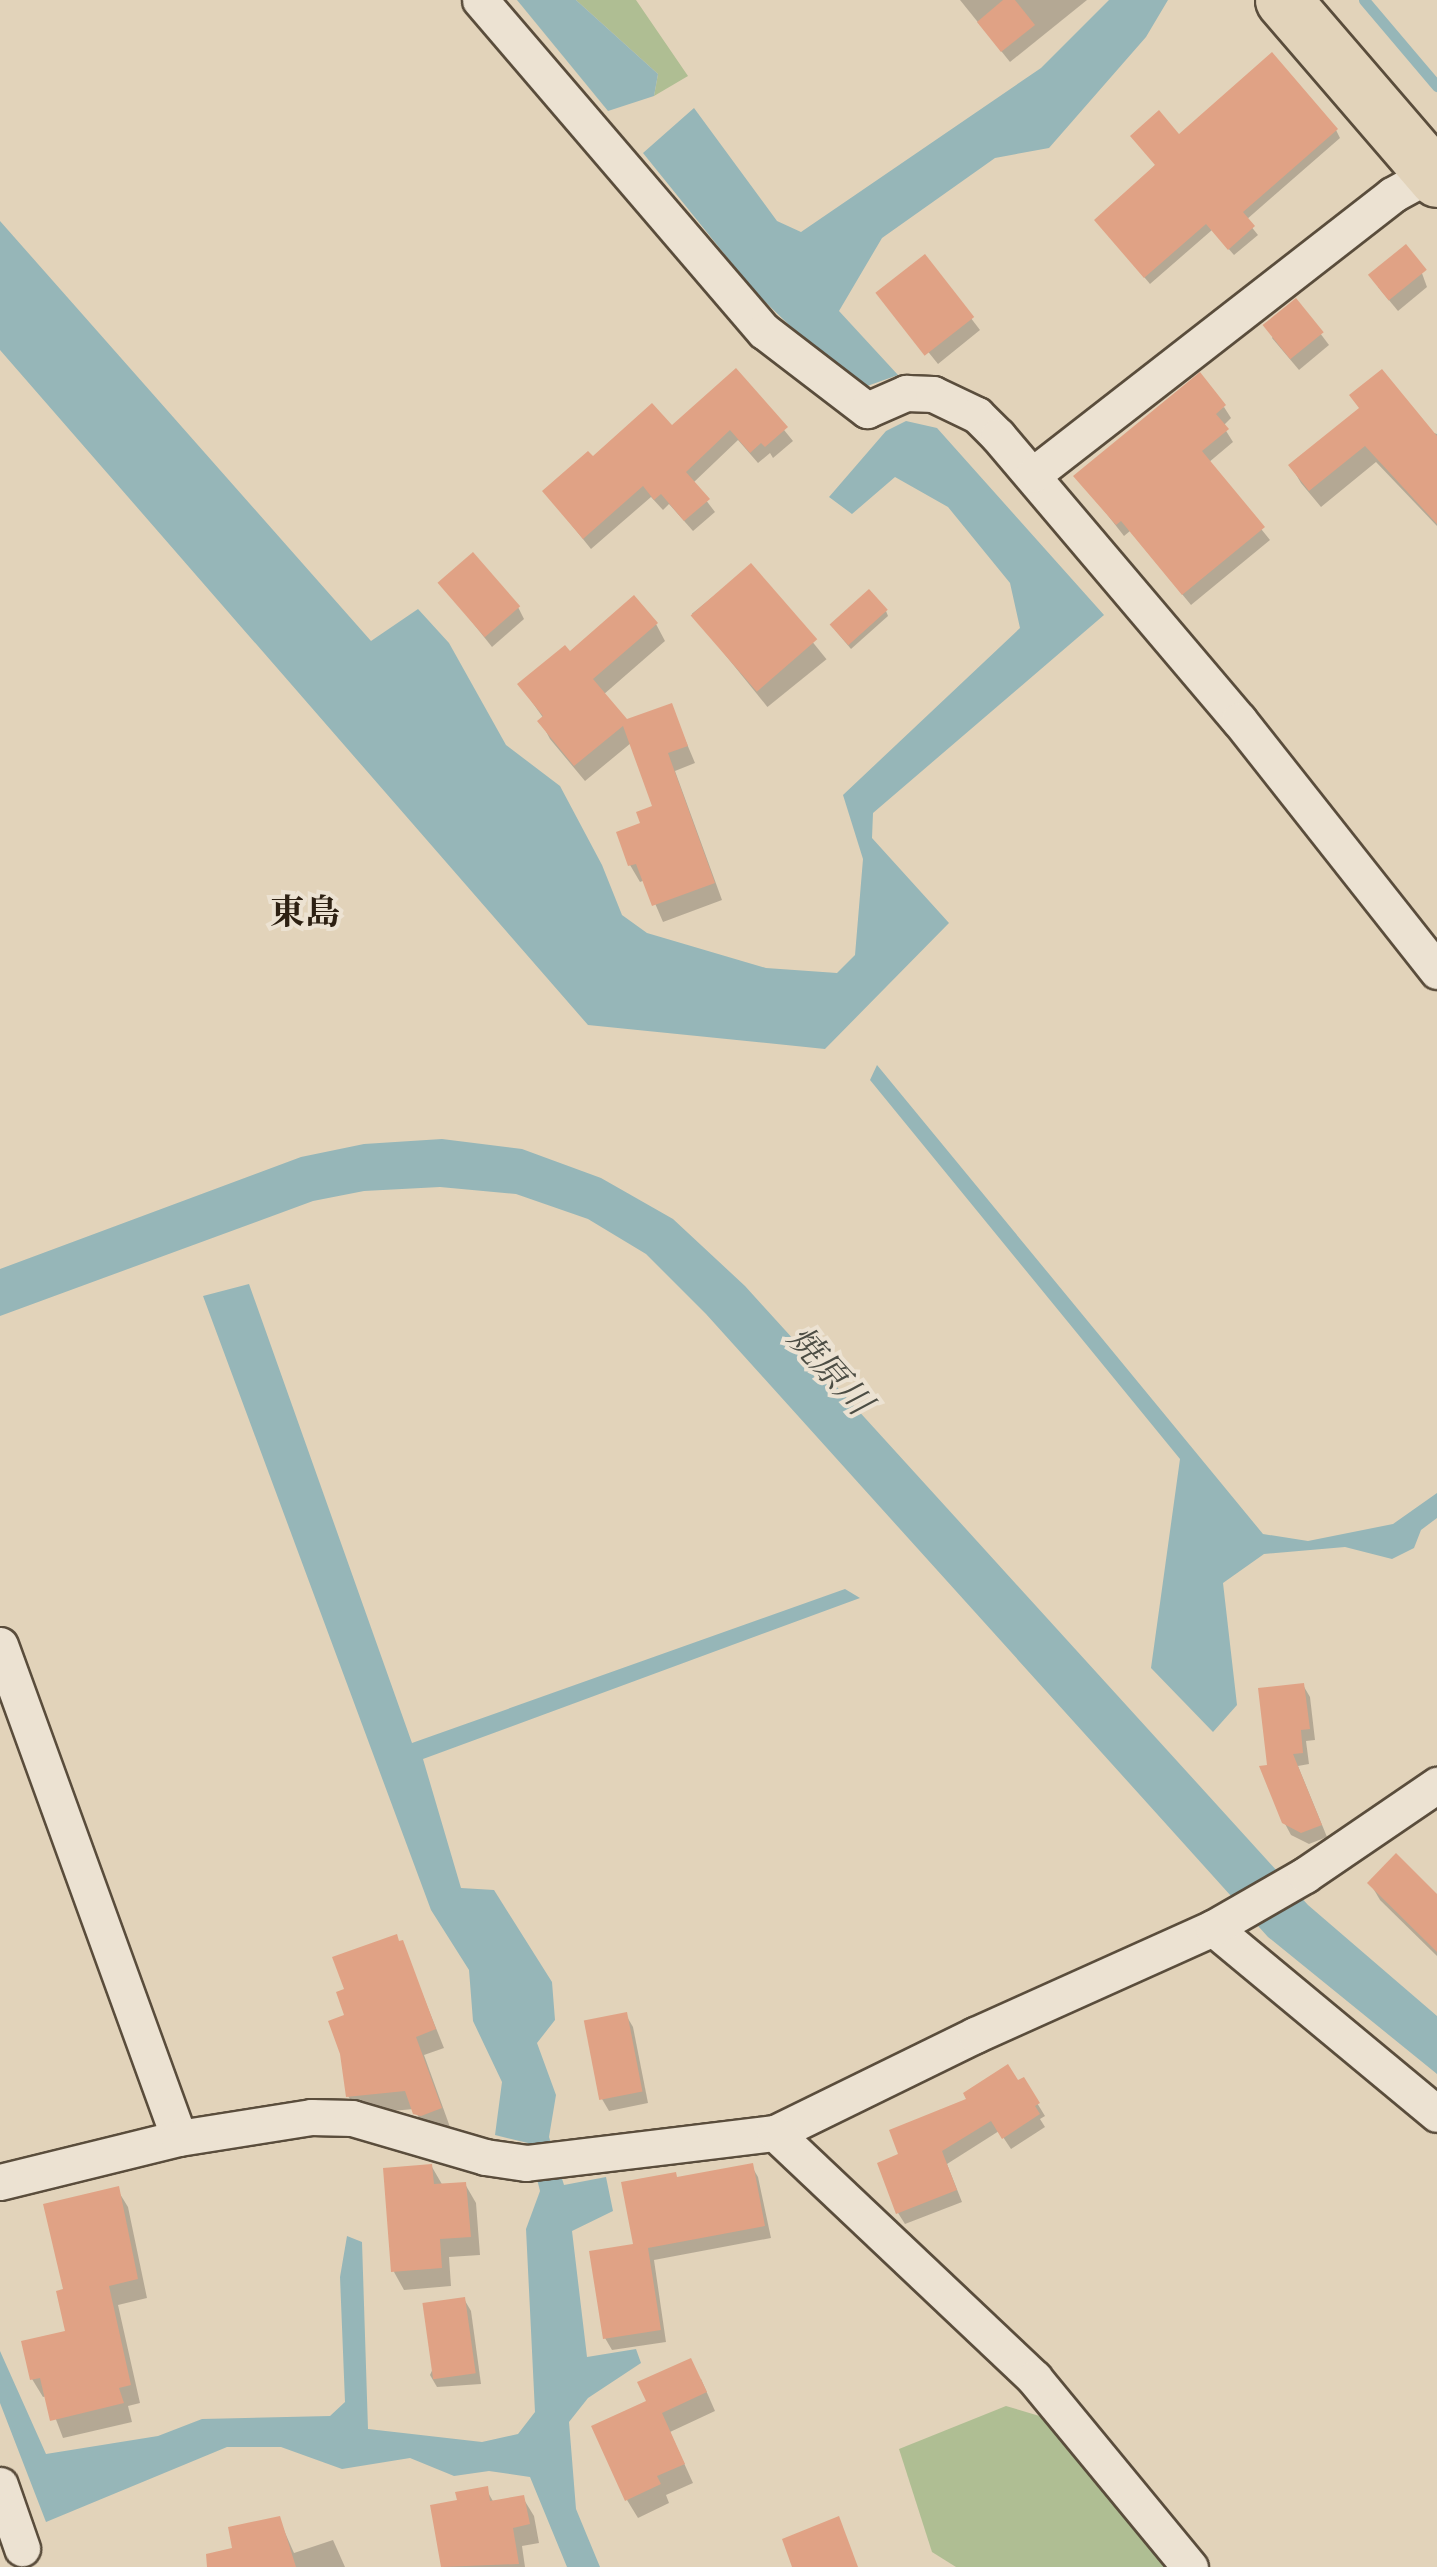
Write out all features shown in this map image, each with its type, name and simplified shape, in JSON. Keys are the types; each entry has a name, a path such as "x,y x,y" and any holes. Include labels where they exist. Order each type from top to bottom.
{"highway":[{"path":"1283,0 1434,176"}],"street":[{"path":"480,0 764,331 867,410 918,392 976,416 1034,474 1239,720 1437,971"},
{"path":"1034,474 1392,195 1434,176"},
{"path":"0,1646 179,2138"},
{"path":"0,2182 179,2138 311,2117 352,2118 485,2157 526,2163 775,2133 975,2035 1213,1928 1304,1875 1437,1785"},
{"path":"1213,1928 1437,2114"},
{"path":"775,2133 1034,2378 1190,2567"},
{"path":"0,2485 19,2556"}],"green space":[{"path":"576,0 636,0 688,76 654,96 658,74"},
{"path":"1006,2406 1053,2420 1175,2567 956,2567 932,2552 899,2449"}],"water":[{"path":"517,0 576,0 658,74 654,96 608,111"},
{"path":"1109,0 1168,0 1146,37 1049,148 995,158 882,238 839,311 898,375 856,390 755,292 643,153 694,108 777,221 801,232 1041,68"},
{"path":"0,221 371,641 418,609 449,643 506,745 560,786 602,865 622,915 647,933 766,968 837,973 855,955 863,859 843,795 1020,628 1010,583 948,507 895,477 852,514 829,497 886,431 906,421 937,428 1104,615 873,813 872,838 949,923 825,1049 588,1025 0,350"},
{"path":"877,1065 1263,1534 1308,1541 1393,1524 1437,1493 1437,1518 1421,1530 1414,1548 1392,1559 1345,1547 1264,1554 1223,1583 1237,1705 1213,1732 1151,1668 1180,1459 870,1080"},
{"path":"442,1139 522,1149 601,1178 673,1219 745,1286 1308,1905 1437,2016 1437,2074 1268,1937 706,1314 646,1254 588,1219 516,1194 440,1187 364,1191 313,1201 0,1316 0,1269 301,1157 364,1144"},
{"path":"249,1284 412,1743 845,1589 860,1598 423,1759 461,1888 494,1890 552,1982 555,2020 537,2043 556,2095 549,2137 564,2185 606,2177 613,2211 572,2231 587,2357 636,2349 641,2363 588,2398 569,2422 576,2509 600,2567 567,2567 530,2477 489,2471 454,2476 410,2458 342,2469 281,2447 227,2447 46,2522 0,2403 0,2351 46,2454 158,2436 202,2419 330,2416 345,2402 340,2277 347,2236 362,2242 368,2429 482,2442 518,2434 535,2412 526,2229 540,2191 528,2143 495,2135 502,2082 473,2021 469,1970 431,1910 203,1296"}],"building":[{"path":"1003,0 1015,0 1035,25 1001,52 977,22"},
{"path":"1272,52 1338,129 1243,212 1255,226 1228,250 1206,224 1144,278 1094,220 1155,165 1130,136 1159,110 1179,134"},
{"path":"1406,244 1427,270 1389,300 1368,275"},
{"path":"925,254 974,317 925,356 875,293"},
{"path":"1296,298 1324,332 1290,359 1263,325"},
{"path":"736,368 788,427 765,447 761,443 750,453 730,430 686,472 710,499 684,521 661,494 654,500 643,486 583,539 542,491 588,451 593,456 652,403 672,425"},
{"path":"1382,369 1437,436 1437,524 1365,446 1309,491 1288,465 1359,408 1349,395"},
{"path":"1200,372 1226,405 1216,414 1229,429 1202,451 1265,527 1182,595 1121,521 1116,525 1073,476"},
{"path":"473,552 520,606 485,637 438,583"},
{"path":"751,563 817,639 757,692 691,615"},
{"path":"869,589 888,610 848,645 830,624"},
{"path":"634,595 658,623 593,679 627,719 672,703 688,746 668,753 715,883 652,906 636,864 628,866 616,832 640,823 636,812 652,806 623,726 574,766 537,721 543,716 517,684 565,645 570,651"},
{"path":"1304,1683 1310,1729 1301,1730 1303,1753 1293,1754 1322,1825 1301,1833 1282,1823 1259,1766 1267,1765 1258,1688"},
{"path":"1396,1853 1437,1894 1437,1952 1367,1883"},
{"path":"397,1934 399,1941 403,1940 436,2029 416,2037 442,2108 421,2116 413,2114 405,2091 346,2097 340,2054 328,2021 344,2015 336,1992 344,1989 332,1957"},
{"path":"627,2012 642,2092 599,2100 584,2020"},
{"path":"1008,2064 1018,2080 1024,2077 1040,2103 1035,2106 1040,2114 1002,2139 991,2121 942,2151 957,2190 896,2214 877,2163 898,2154 889,2130 966,2099 963,2093"},
{"path":"753,2163 765,2226 648,2248 661,2330 603,2339 589,2251 633,2244 621,2182 676,2172 677,2177"},
{"path":"432,2164 434,2184 466,2182 471,2237 440,2239 442,2268 391,2272 383,2168"},
{"path":"119,2186 138,2279 109,2286 131,2385 119,2388 124,2403 50,2421 40,2378 30,2380 21,2341 65,2331 56,2291 63,2289 43,2204"},
{"path":"465,2297 476,2373 433,2379 422,2303"},
{"path":"691,2358 707,2392 662,2413 685,2464 657,2476 661,2484 625,2501 591,2426 646,2401 637,2382"},
{"path":"488,2486 490,2501 524,2495 530,2524 513,2528 519,2564 441,2567 430,2505 457,2500 455,2492"},
{"path":"280,2516 296,2567 207,2567 206,2554 232,2548 228,2527"},
{"path":"839,2516 858,2567 792,2567 782,2539"}],"waterway":[{"path":"1364,0 1437,86"}],"district":[{"name":"東島","path":"305,912"}],"water label":[{"name":"焼原川","path":"830,1370"}]}
